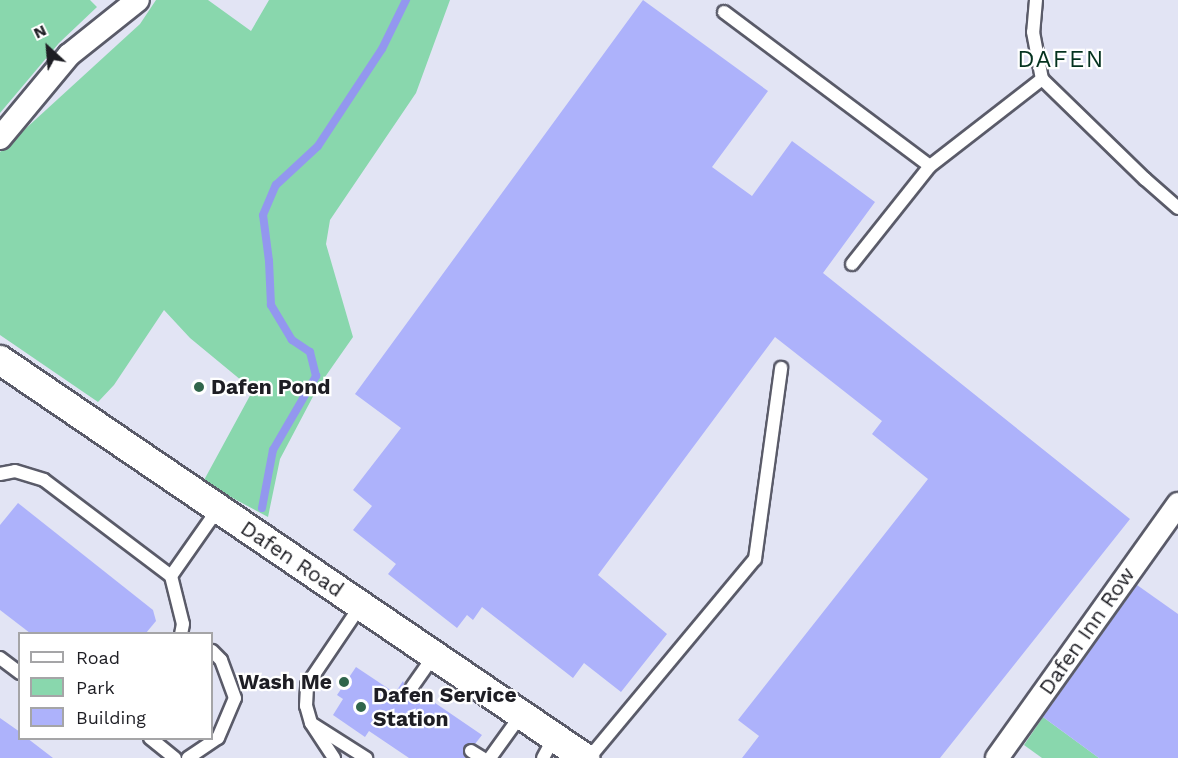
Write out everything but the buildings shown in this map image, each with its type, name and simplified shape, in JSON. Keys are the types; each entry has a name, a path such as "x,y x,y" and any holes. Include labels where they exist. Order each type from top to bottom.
{"street":[{"path":"0,138 69,55 138,0"},
{"name":"Dafen Road","path":"2,367 218,509 521,715 548,747 587,758"},
{"name":"Dafen Inn Row","path":"997,758 1178,504"}],"lane":[{"path":"1036,0 1033,32 1041,78 1178,208"},
{"path":"724,12 930,166"},
{"path":"852,264 930,166 1041,78"},
{"path":"587,758 754,560 781,368"},
{"path":"0,474 15,471 44,480 171,576 182,628"},
{"path":"171,576 218,509"},
{"path":"334,758 310,723 306,706 308,685 361,605"},
{"path":"188,758 218,738 235,698 222,660 213,652"},
{"path":"412,687 434,655"},
{"path":"0,658 18,672"},
{"path":"490,758 521,715"},
{"path":"310,723 366,758"},
{"path":"152,740 175,758"},
{"path":"471,751 482,758"}],"green space":[{"path":"0,0 90,0 97,7 59,43 0,113"},
{"path":"156,0 208,0 251,31 269,0 450,0 416,93 330,220 326,244 353,337 318,387 280,459 268,517 203,482 253,390 190,338 164,310 114,385 98,402 0,335 0,152 140,24"},
{"path":"1043,717 1099,758 1042,758 1024,745"}],"waterway":[{"path":"262,508 273,450 316,376 310,352 292,340 271,305 269,261 263,215 276,185 318,146 382,49 406,0"}],"place":[{"name":"Dafen Pond","path":"199,387"},
{"name":"Wash Me","path":"344,682"},
{"name":"Dafen Service Station","path":"361,707"}],"district":[{"name":"DAFEN","path":"1061,60"}]}
